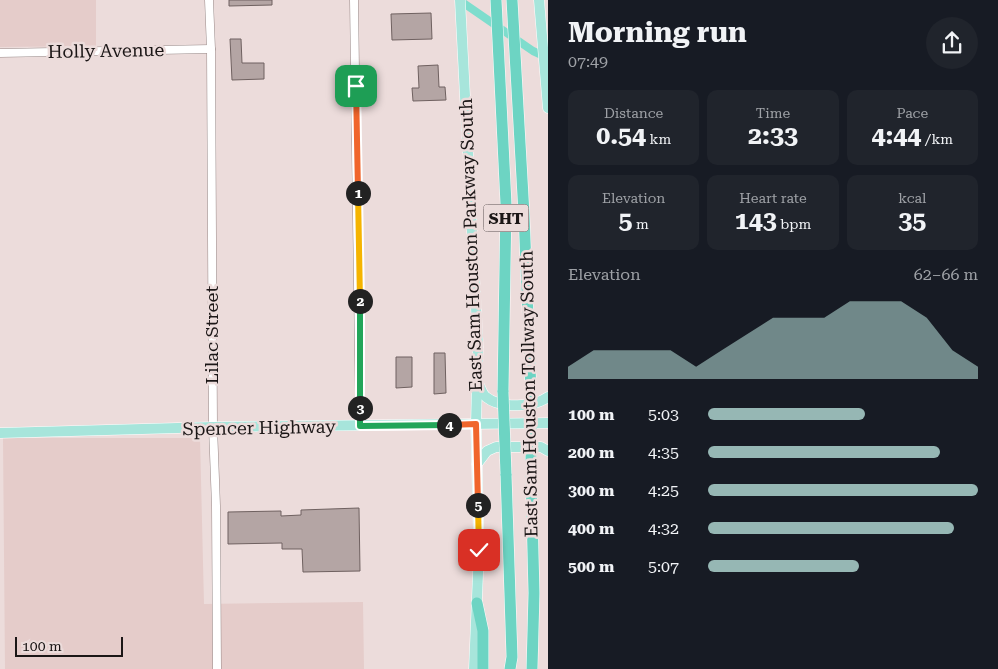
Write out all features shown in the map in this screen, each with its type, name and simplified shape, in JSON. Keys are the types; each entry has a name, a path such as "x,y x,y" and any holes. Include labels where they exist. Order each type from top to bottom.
{"highway":[{"name":"East Sam Houston Tollway South","path":"512,0 524,214 531,392 534,594 532,669"},
{"name":"East Sam Houston Tollway South","path":"496,3 506,204 503,392 512,658 510,669"},
{"path":"477,603 483,631 483,669"}],"main road":[{"path":"539,0 548,108"},
{"name":"East Sam Houston Parkway South","path":"461,5 478,346 476,424 477,603 474,669"},
{"path":"477,380 484,396 497,404 537,404 548,397"},
{"name":"Spencer Highway","path":"0,433 212,427 548,423"},
{"path":"477,464 487,451 496,447 542,447 548,451"}],"street":[{"name":"Lilac Street","path":"209,0 212,49 212,427 216,506 217,669"},
{"path":"354,0 360,426"},
{"name":"Holly Avenue","path":"0,53 212,49"}],"shaded area":[{"path":"0,0 96,0 96,46 0,47"},
{"path":"3,438 200,438 204,604 363,602 364,669 5,669"}],"building":[{"path":"229,0 272,0 272,5 229,6"},
{"path":"431,13 432,39 392,40 391,14"},
{"path":"230,39 241,39 242,63 264,63 264,79 232,80"},
{"path":"438,65 439,87 445,87 446,100 413,101 412,88 419,88 418,66"},
{"path":"434,353 445,353 446,393 434,394"},
{"path":"396,357 412,357 412,387 396,388"},
{"path":"359,508 360,571 303,572 302,549 282,549 282,543 228,544 228,512 281,511 281,516 301,515 301,510"}],"waterway":[{"path":"459,0 533,51 546,57"}],"route":[{"path":"356,86 360,426 476,424 479,550"}]}
